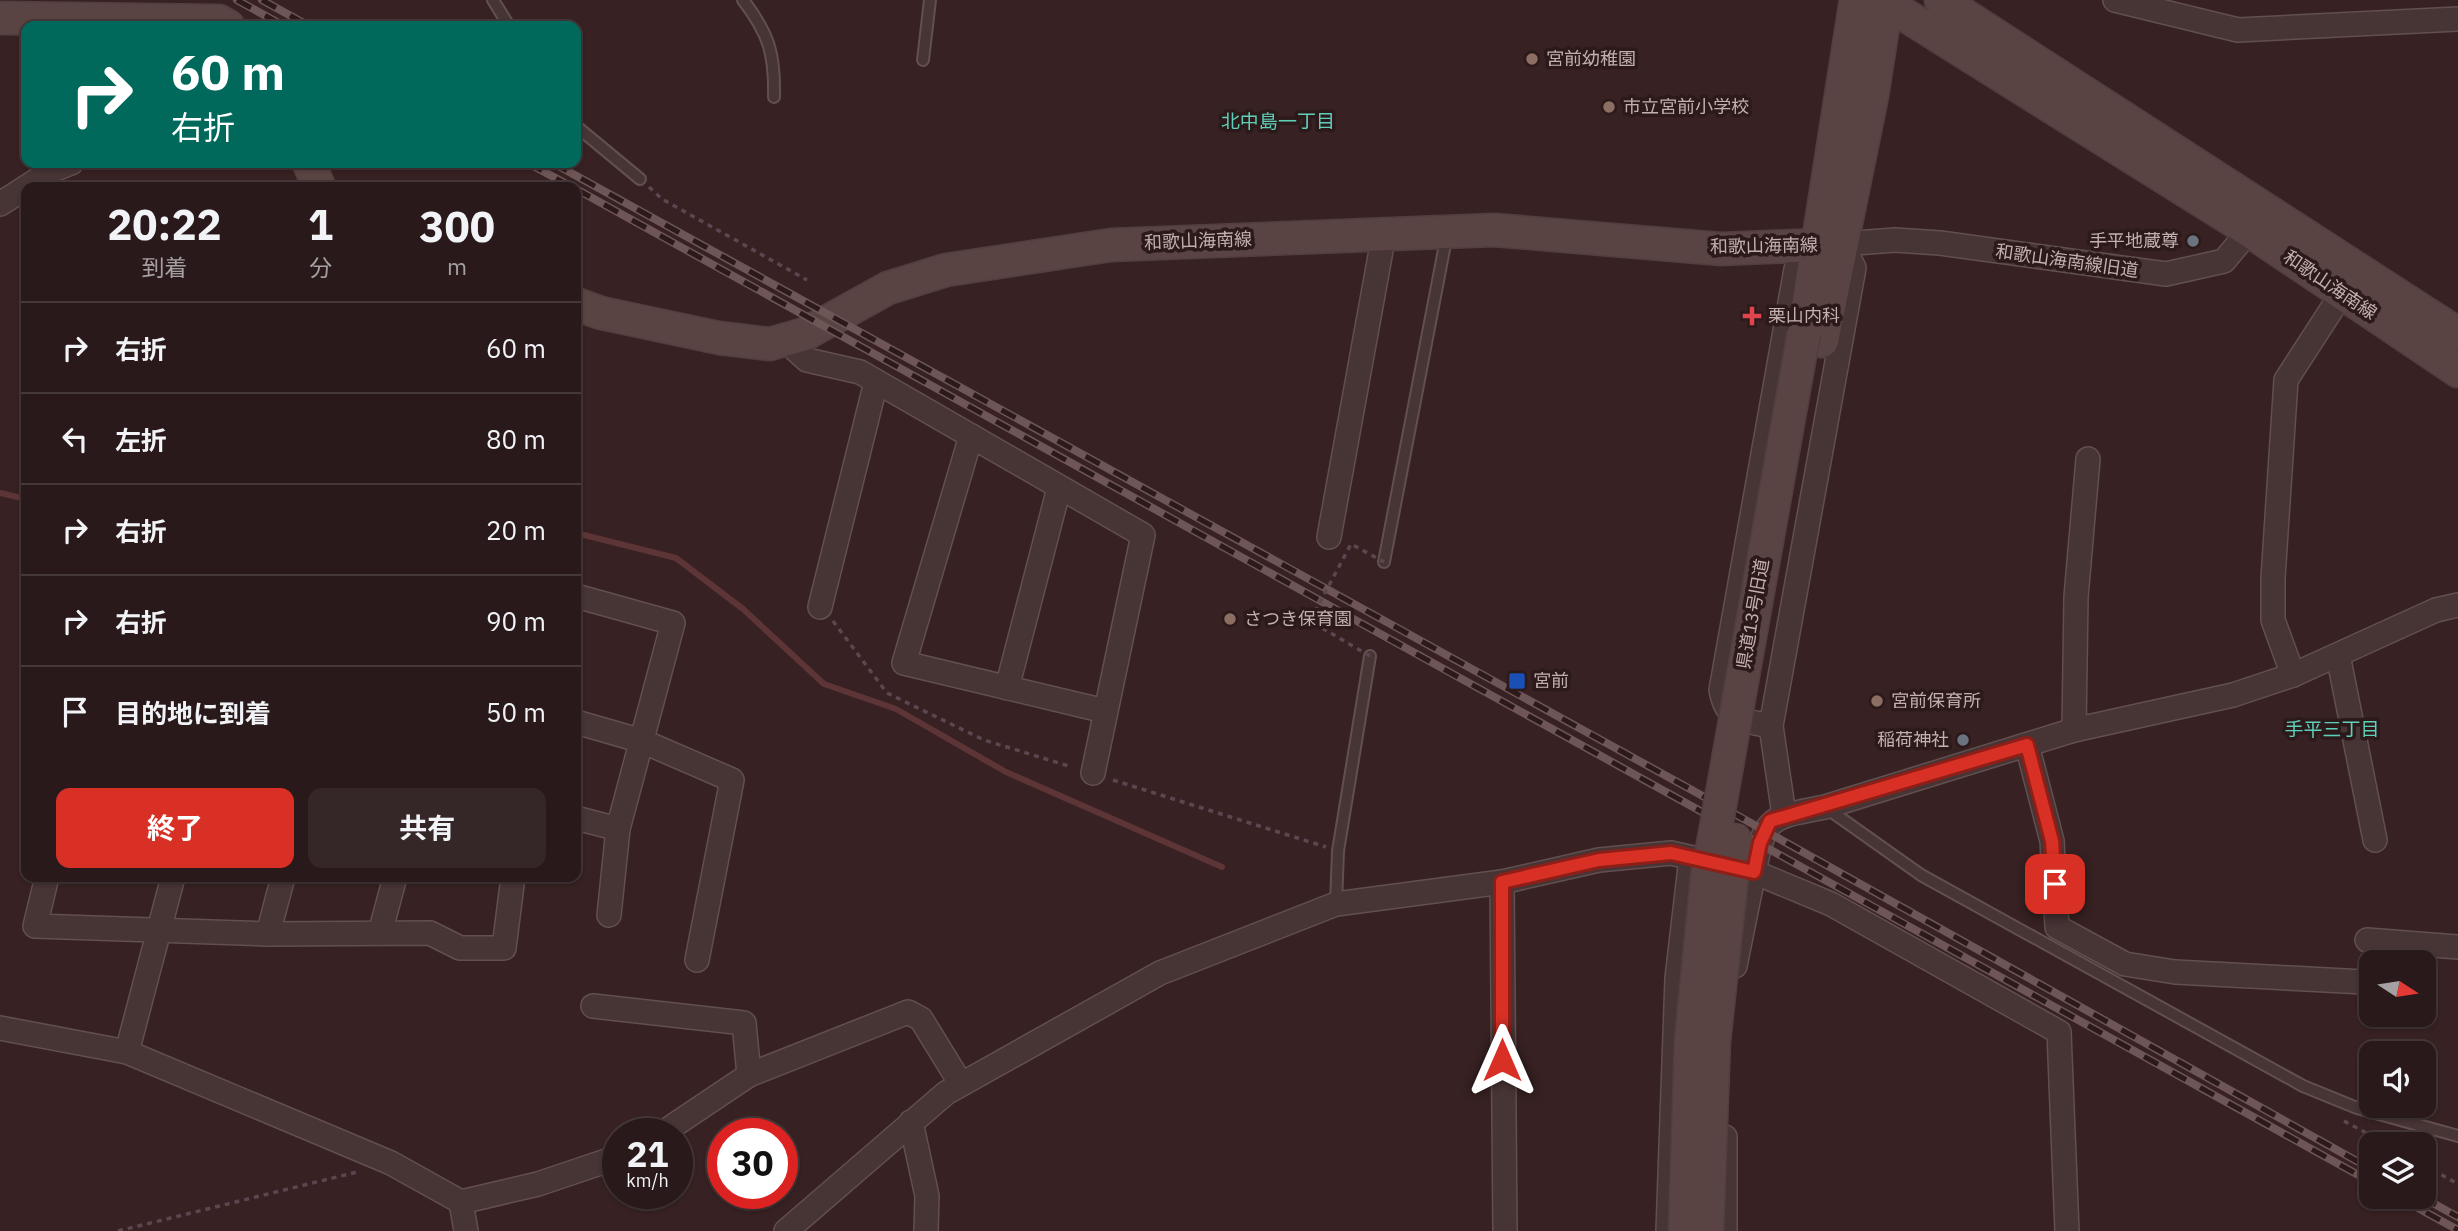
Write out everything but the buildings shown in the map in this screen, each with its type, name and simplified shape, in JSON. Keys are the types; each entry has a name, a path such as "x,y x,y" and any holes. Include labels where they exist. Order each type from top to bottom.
{"main road":[{"name":"和歌山海南線","path":"1941,0 2350,281 2458,371"},
{"name":"和歌山海南線","path":"1878,1 2258,220"},
{"name":"県道13号旧道","path":"1685,1231 1691,1041 1707,878 1830,245 1872,96 1878,1"},
{"path":"0,18 134,9 212,21"},
{"name":"和歌山海南線","path":"581,306 601,313 719,338 770,344 787,342 888,288 947,270 1111,245 1494,230 1721,249 1830,245"},
{"name":"和歌山海南線","path":"2350,281 2458,334"},
{"name":"県道13号旧道","path":"1707,1231 1714,1041 1729,878 1813,337"}],"street":[{"path":"2115,0 2238,30 2451,12"},
{"path":"34,182 58,168"},
{"path":"0,204 21,191"},
{"name":"和歌山海南線旧道","path":"1830,245 1895,240 1940,243 2166,274 2224,261 2258,220"},
{"path":"1329,537 1384,234"},
{"path":"1772,726 1738,719 1724,707 1721,690 1796,269 1830,245 1854,268 1772,726 1784,816"},
{"path":"2293,675 2273,620 2273,578 2286,380 2350,281"},
{"path":"787,342 807,360 860,372 1143,535 1093,774"},
{"path":"820,607 876,382"},
{"path":"971,436 904,663 1105,711"},
{"path":"2074,730 2076,597 2088,459"},
{"path":"1007,688 1059,488"},
{"path":"581,597 673,622 618,830 608,915"},
{"path":"1725,1231 1725,1076 1734,971 1754,872 1764,832 1770,821 1825,807 2074,730 2233,695 2293,675 2436,610 2458,605"},
{"path":"2338,655 2375,840"},
{"path":"581,723 642,741 732,780 698,960"},
{"path":"2027,745 2052,841 2057,927 2125,964 2175,972 2359,982"},
{"path":"581,819 618,830"},
{"path":"786,1231 911,1122 961,1084 1160,973 1336,904 1502,882 1599,860 1671,853 1754,872 1831,904 2059,1032 2067,1231"},
{"path":"1668,1231 1677,978 1691,858"},
{"path":"46,882 35,926 268,934 430,933 460,948 505,948 512,882"},
{"path":"127,1052 172,882"},
{"path":"268,934 282,882"},
{"path":"380,933 394,882"},
{"path":"1502,882 1505,1231"},
{"path":"2367,940 2458,947"},
{"path":"593,1006 744,1023 749,1075"},
{"path":"685,1118 749,1075 908,1012 920,1019 961,1084"},
{"path":"0,1028 127,1052 391,1163 461,1202 538,1184 602,1162"},
{"path":"911,1122 927,1196 926,1231"},
{"path":"461,1202 466,1231"}],"lane":[{"path":"493,0 506,21"},
{"path":"743,0 762,25 775,61 774,97"},
{"path":"923,60 930,0"},
{"path":"581,130 640,179"},
{"path":"1384,562 1447,232"},
{"path":"1336,904 1338,851 1370,656"},
{"path":"1825,807 1921,875 2303,1086 2357,1108 2458,1136"}],"path":[{"path":"640,179 662,199 807,280"},
{"path":"1370,656 1310,621 1350,544 1384,562"},
{"path":"820,607 843,632 887,693 984,740 1338,851"},
{"path":"118,1231 275,1195 391,1163"},
{"path":"2436,1172 2458,1184"}],"waterway":[{"path":"0,493 21,498"},
{"path":"581,534 676,558 743,609 824,684 896,709 1006,772 1222,867"}],"railway":[{"path":"237,0 275,21"},
{"path":"262,0 300,21"},
{"path":"537,168 563,182"},
{"path":"562,168 1690,789 2359,1162"},
{"path":"581,192 2359,1175"},
{"path":"2436,1205 2458,1217"},
{"path":"2420,1209 2458,1230"}],"place":[{"name":"宮前幼稚園","path":"1532,59"},
{"name":"市立宮前小学校","path":"1609,107"},
{"name":"手平地蔵尊","path":"2193,241"},
{"name":"栗山内科","path":"1752,316"},
{"name":"さつき保育園","path":"1230,619"},
{"name":"宮前","path":"1517,681"},
{"name":"宮前保育所","path":"1877,701"},
{"name":"稲荷神社","path":"1963,740"}],"district":[{"name":"北中島一丁目","path":"1278,121"},
{"name":"手平三丁目","path":"2332,729"}],"route":[{"path":"1502,1060 1502,882 1599,860 1671,853 1754,872 1760,843 1770,821 1825,807 2027,745 2052,841 2055,884"}]}
